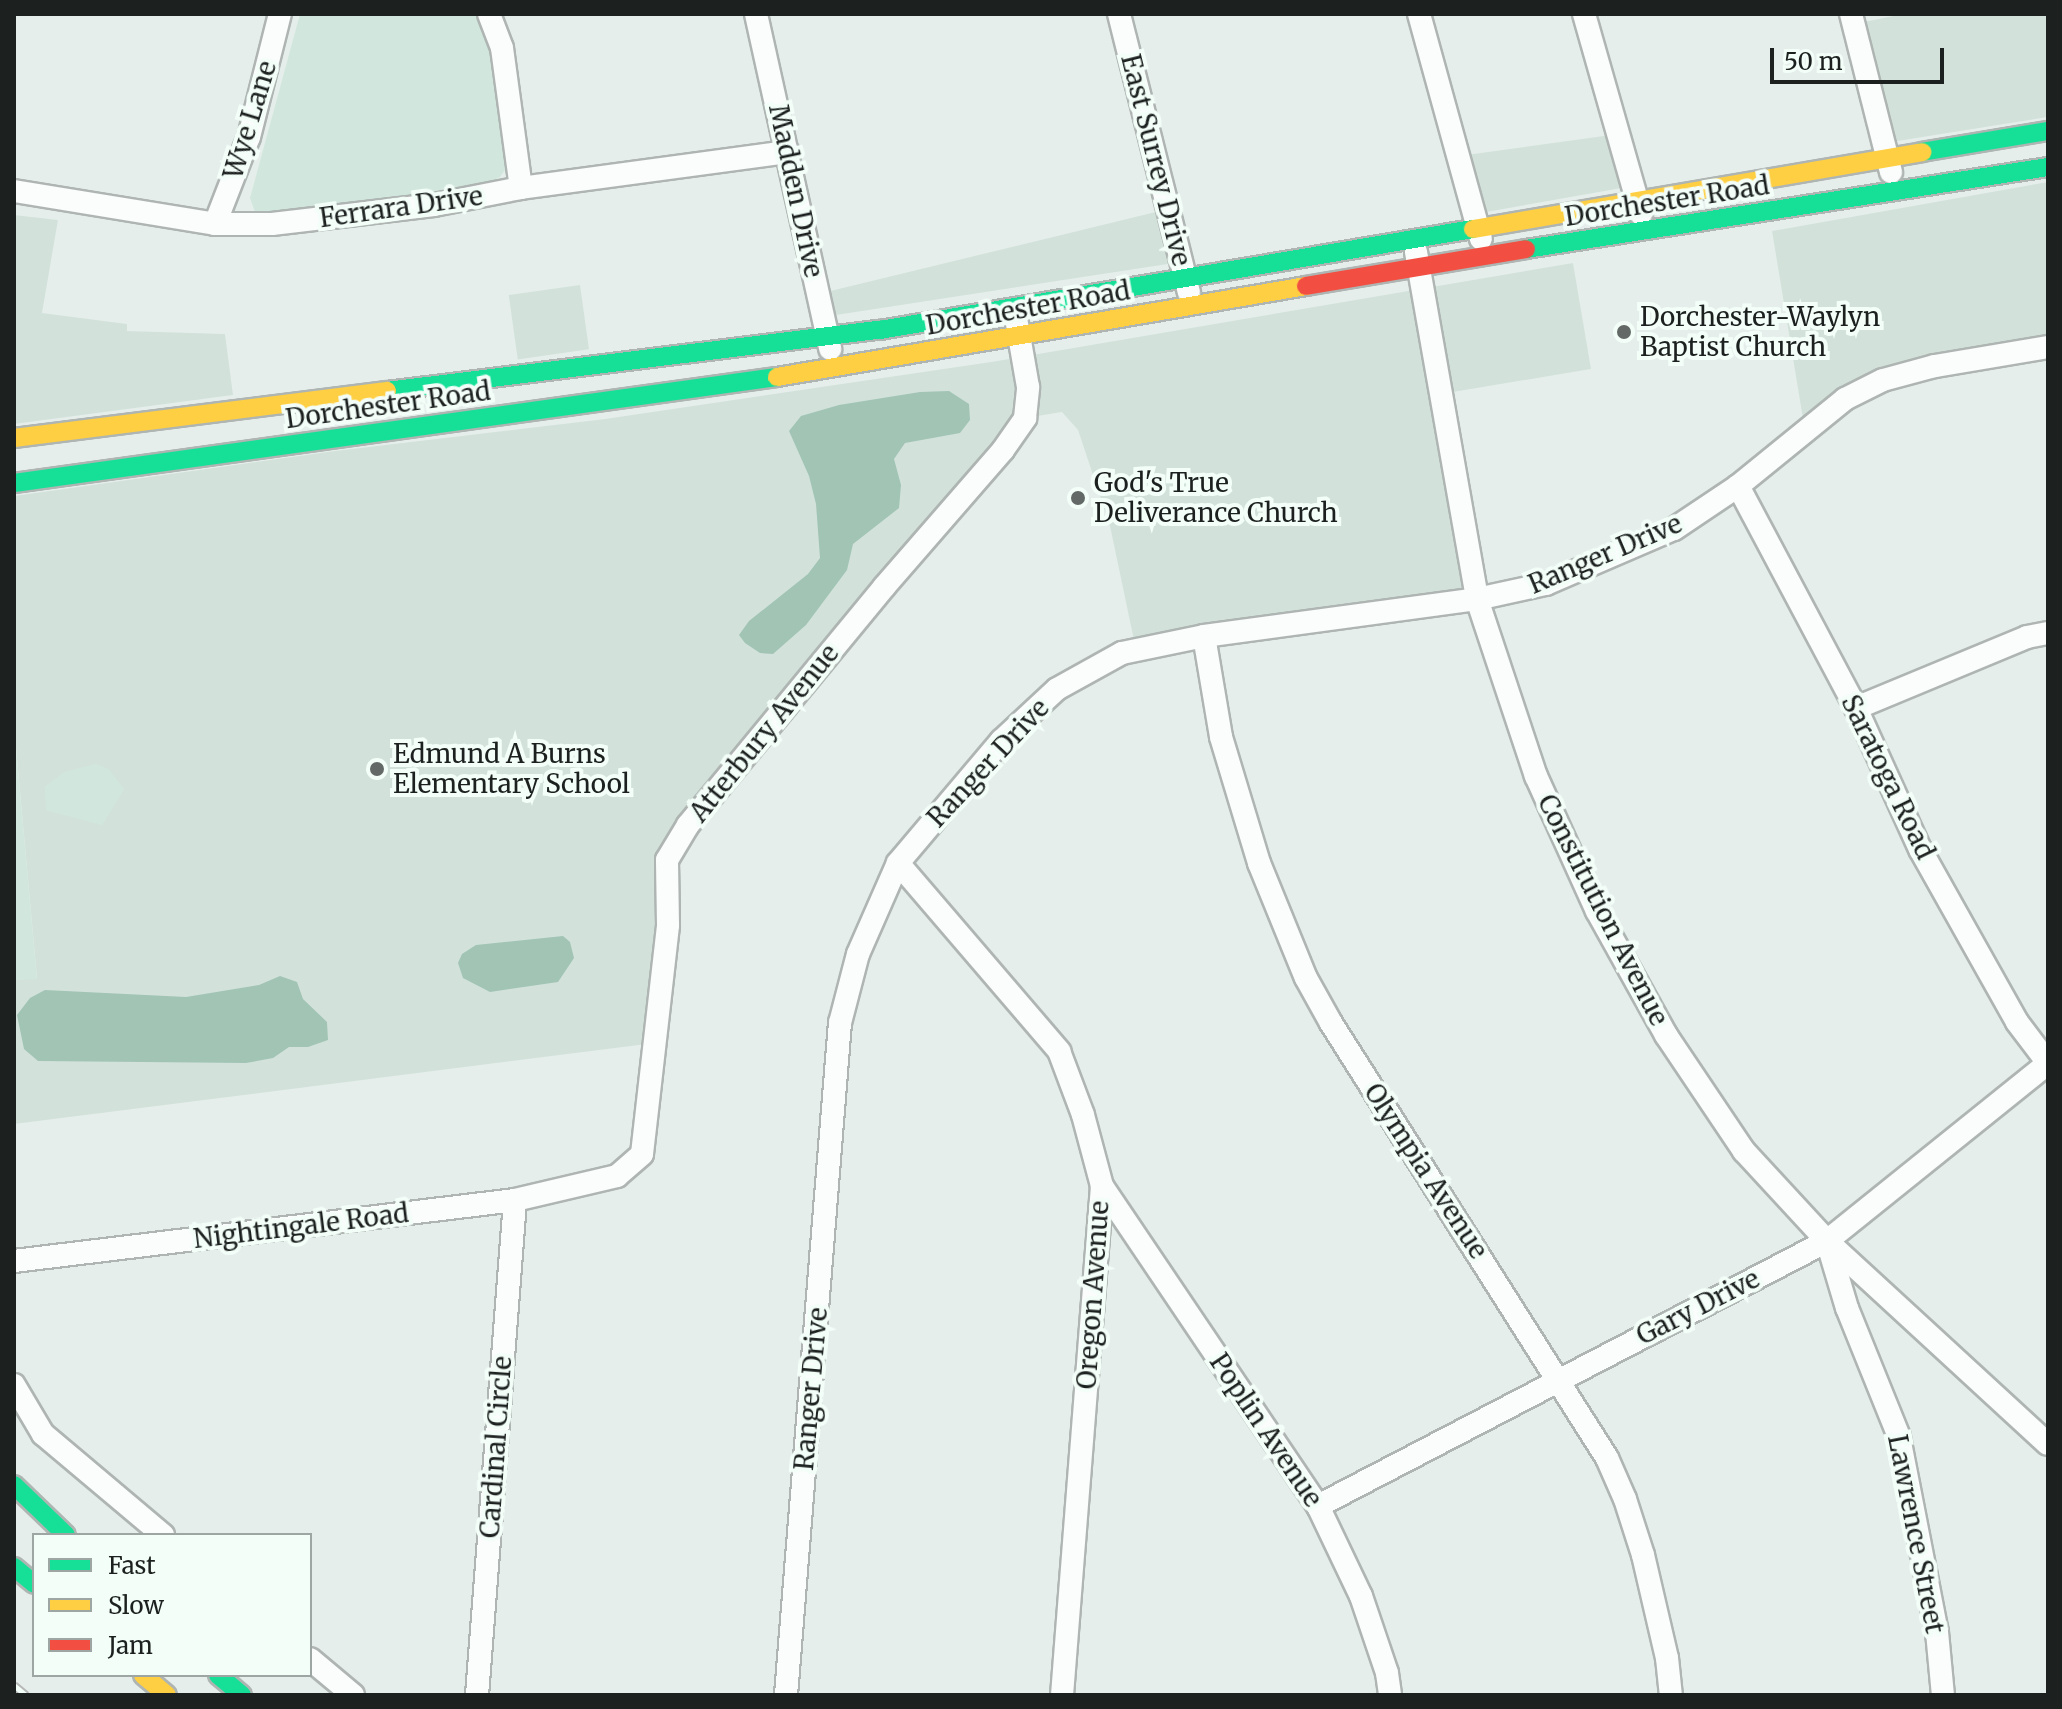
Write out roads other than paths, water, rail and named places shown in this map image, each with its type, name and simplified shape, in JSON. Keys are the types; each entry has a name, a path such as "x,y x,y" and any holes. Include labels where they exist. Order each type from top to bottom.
{"main road":[{"name":"Dorchester Road","path":"14,438 827,336 2048,131"},
{"name":"Dorchester Road","path":"14,483 834,369 1192,305 1418,270 1485,255 2048,167"},
{"path":"14,1485 64,1533"},
{"path":"14,1504 49,1533"},
{"path":"14,1567 32,1582"},
{"path":"145,1677 167,1695"},
{"path":"220,1677 242,1695"}],"street":[{"name":"Wye Lane","path":"215,224 249,137 280,14"},
{"path":"489,14 502,48 521,188"},
{"name":"Madden Drive","path":"756,14 834,369"},
{"name":"East Surrey Drive","path":"1119,14 1192,305"},
{"path":"1419,14 1485,255"},
{"path":"1584,14 1646,231"},
{"path":"1851,14 1889,158 1895,193"},
{"name":"Ferrara Drive","path":"14,191 215,224 272,224 434,205 521,188 788,152"},
{"name":"Constitution Avenue","path":"1414,239 1477,599 1536,776 1597,911 1666,1035 1744,1151 1827,1241 2048,1444"},
{"name":"Atterbury Avenue","path":"585,1182 617,1176 642,1154 668,925 667,860 688,825 884,587 1003,450 1025,418 1028,387 1021,336 1013,307"},
{"name":"Ranger Drive","path":"786,1695 840,1023 858,954 898,863 1001,741 1057,689 1122,653 1204,636 1477,599 1546,584 1674,529 1738,486 1845,399 1883,380 1935,366 2048,347"},
{"name":"Saratoga Road","path":"1738,486 1856,708 1920,849 2017,1022 2048,1063"},
{"path":"1856,708 2027,637 2048,633"},
{"name":"Olympia Avenue","path":"1204,636 1221,737 1246,821 1264,878 1306,978 1331,1023 1607,1458 1625,1499 1664,1644 1671,1695"},
{"name":"Oregon Avenue","path":"898,863 1059,1051 1083,1115 1102,1186 1062,1695"},
{"name":"Gary Drive","path":"1318,1506 1827,1241 2048,1063"},
{"name":"Nightingale Road","path":"14,1261 515,1200 585,1182"},
{"name":"Poplin Avenue","path":"1102,1186 1318,1506 1361,1596 1387,1673 1390,1695"},
{"name":"Cardinal Circle","path":"477,1695 515,1200"},
{"name":"Lawrence Street","path":"1827,1241 1847,1308 1899,1437 1937,1632 1943,1695"},
{"path":"14,1385 43,1434 161,1533"},
{"path":"312,1661 353,1695"}],"railway":[{"path":"14,1685 26,1695"}],"place":[{"name":"Dorchester-Waylyn Baptist Church","path":"1624,332"},
{"name":"God's True Deliverance Church","path":"1078,498"},
{"name":"Edmund A Burns Elementary School","path":"377,769"}]}
